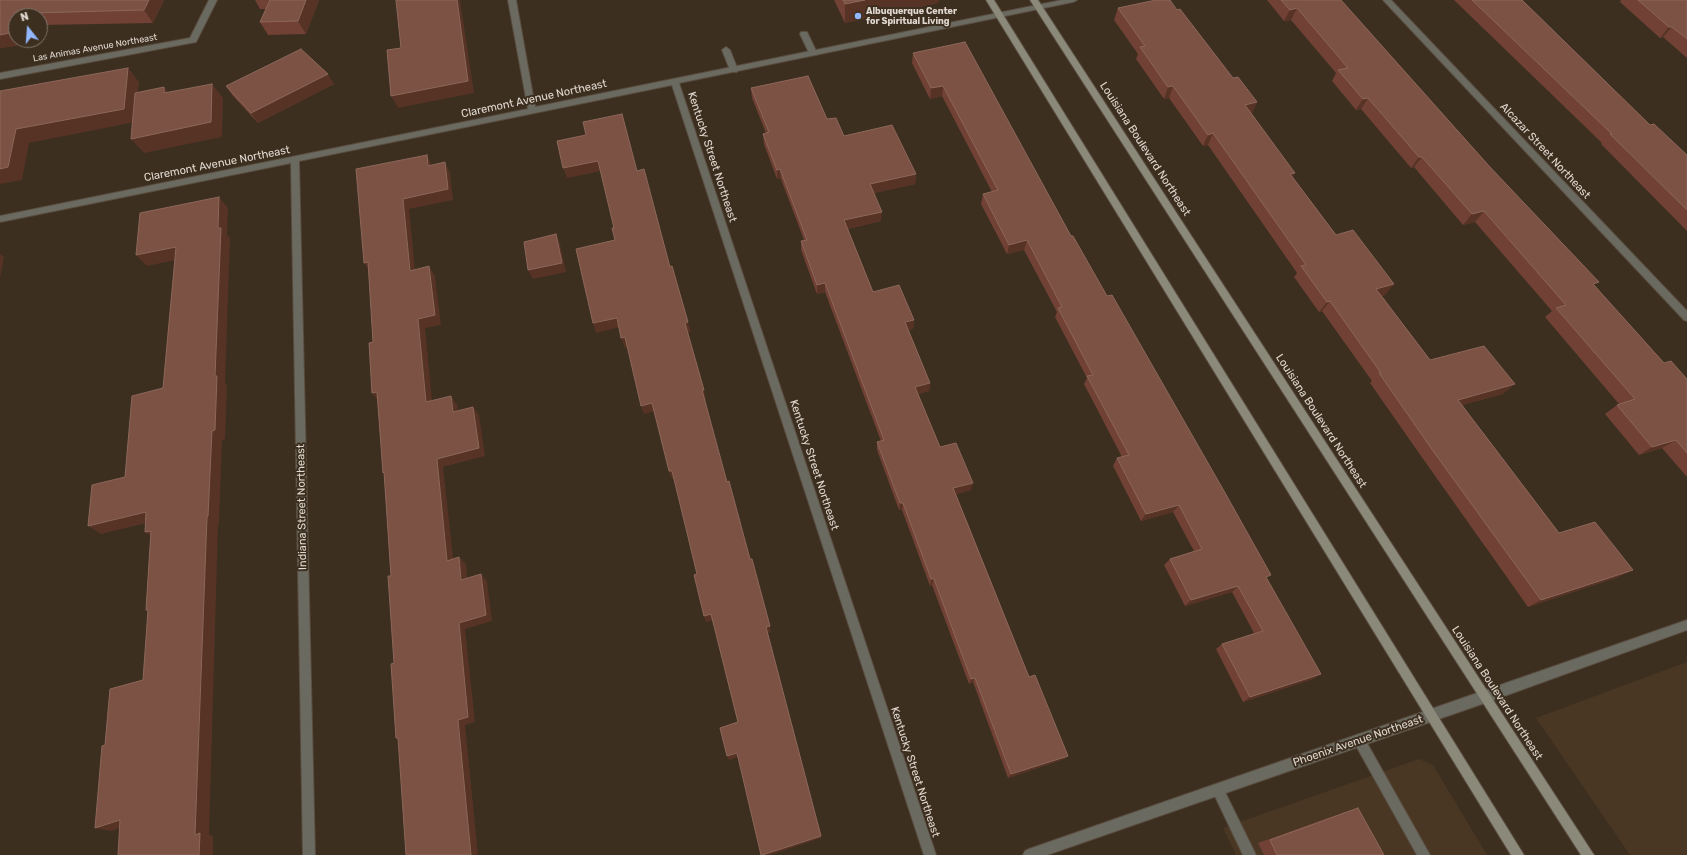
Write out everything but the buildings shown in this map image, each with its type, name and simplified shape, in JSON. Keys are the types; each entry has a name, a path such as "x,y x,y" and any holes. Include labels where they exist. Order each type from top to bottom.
{"main road":[{"path":"990,0 1518,855"},
{"name":"Louisiana Boulevard Northeast","path":"1036,4 1588,855"}],"street":[{"name":"Las Animas Avenue Northeast","path":"0,76 193,40 213,0"},
{"path":"512,0 532,111"},
{"name":"Claremont Avenue Northeast","path":"0,219 734,70 999,15 1036,4 1073,0"},
{"name":"Alcazar Street Northeast","path":"1387,0 1687,317"},
{"path":"804,34 813,53"},
{"path":"726,50 734,70"},
{"name":"Kentucky Street Northeast","path":"675,82 930,855"},
{"name":"Indiana Street Northeast","path":"296,160 309,855"},
{"name":"Phoenix Avenue Northeast","path":"1029,855 1432,714 1485,697 1687,625"},
{"path":"1359,740 1424,855"},
{"path":"1218,790 1250,855"}],"shaded area":[{"path":"1687,662 1687,855 1630,855 1536,718"},
{"path":"1419,759 1433,765 1487,855 1236,855 1223,828"}],"place":[{"name":"Albuquerque Center for Spiritual Living","path":"858,16"}]}
